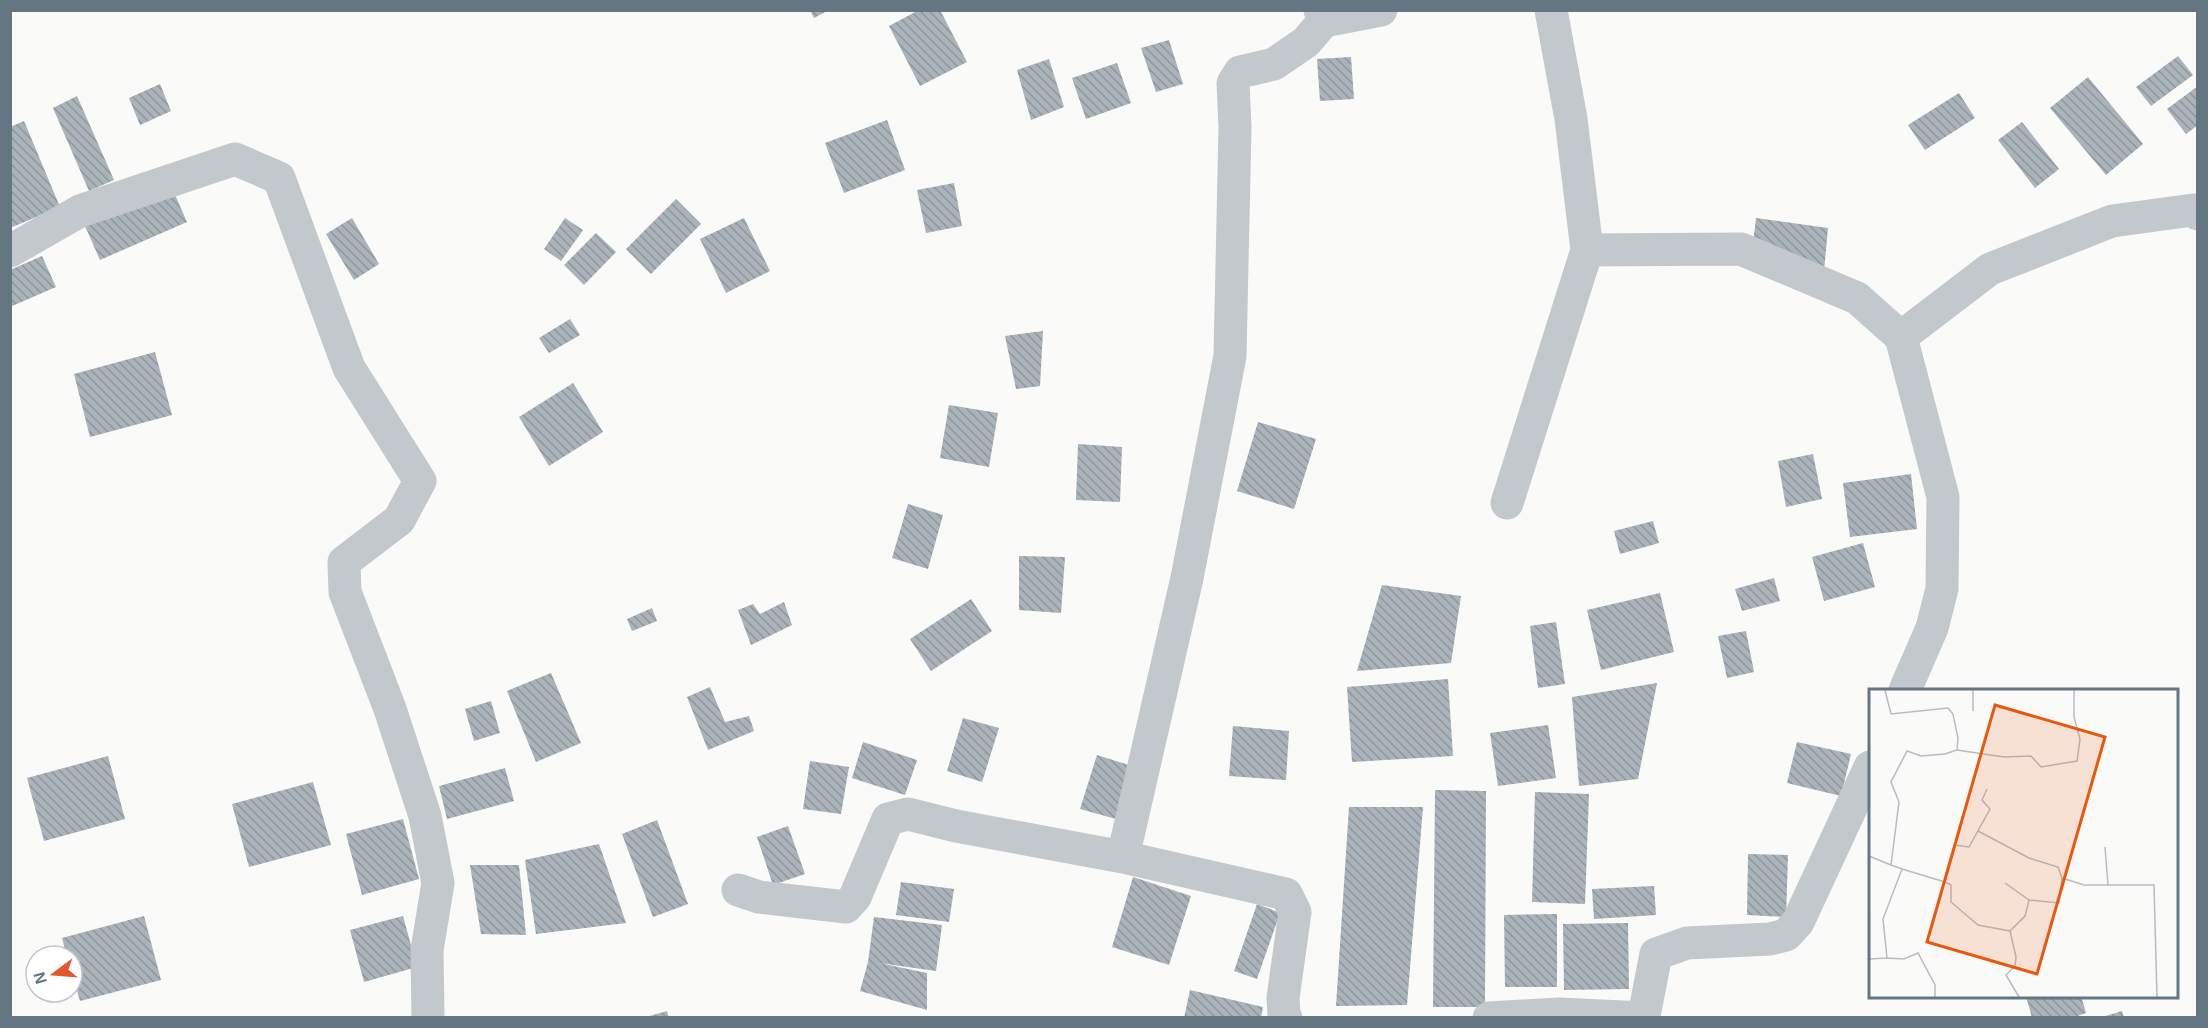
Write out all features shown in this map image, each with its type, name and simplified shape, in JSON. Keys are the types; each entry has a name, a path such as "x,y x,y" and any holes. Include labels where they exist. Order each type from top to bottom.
{"street":[{"path":"1123,857 1187,578 1230,356 1235,127 1233,83 1240,72 1274,64 1306,42 1322,16 1381,10"},
{"path":"1506,503 1587,250 1571,119 1551,10"},
{"path":"10,251 80,211 235,159 279,178 349,368 420,481 399,520 344,562 345,592 390,709 426,816 438,883 427,950 428,1017"},
{"path":"1901,337 1990,269 2112,221 2193,210 2198,214"},
{"path":"1587,250 1741,249 1857,298 1901,337 1943,497 1942,589 1932,628 1905,689"},
{"path":"1489,1017 1559,1014 1644,1017 1656,954 1687,943 1770,939 1786,935 1798,922 1869,769"},
{"path":"738,890 759,897 846,907 855,897 888,819 908,814 956,826 1123,857 1286,894 1295,912 1283,998 1284,1016 1286,1017"}],"building":[{"path":"810,10 829,10 814,18"},
{"path":"919,10 940,10 967,62 920,86 889,26"},
{"path":"1169,40 1183,84 1156,92 1141,48"},
{"path":"2178,56 2193,75 2151,106 2136,87"},
{"path":"1351,57 1354,99 1320,101 1317,59"},
{"path":"1049,59 1064,107 1031,120 1017,70"},
{"path":"1117,63 1131,103 1086,119 1072,78"},
{"path":"2088,77 2143,144 2106,175 2050,108"},
{"path":"160,84 171,111 140,125 129,98"},
{"path":"2198,86 2198,125 2186,134 2167,109"},
{"path":"1959,93 1975,118 1925,150 1908,125"},
{"path":"77,96 114,180 89,191 53,108"},
{"path":"887,120 905,170 844,193 825,143"},
{"path":"24,121 60,207 10,228 10,127"},
{"path":"2022,122 2059,169 2035,188 1998,140"},
{"path":"954,183 962,226 926,233 917,190"},
{"path":"172,188 187,222 100,260 85,226"},
{"path":"676,199 701,224 651,274 626,249"},
{"path":"352,218 379,264 354,280 326,234"},
{"path":"565,218 583,230 561,261 544,249"},
{"path":"744,218 770,271 726,293 700,239"},
{"path":"1756,218 1828,228 1824,271 1752,252"},
{"path":"596,233 616,252 584,285 564,265"},
{"path":"42,256 56,287 10,307 10,270"},
{"path":"570,319 580,335 549,353 539,338"},
{"path":"1043,331 1040,386 1016,389 1005,336"},
{"path":"155,352 172,415 90,437 74,374"},
{"path":"573,383 603,432 549,466 519,417"},
{"path":"949,405 998,413 989,467 940,458"},
{"path":"1258,422 1316,439 1294,509 1237,491"},
{"path":"1078,444 1122,447 1120,502 1076,500"},
{"path":"1813,454 1822,499 1786,507 1778,461"},
{"path":"1911,474 1917,529 1850,537 1843,483"},
{"path":"908,504 943,515 928,569 892,558"},
{"path":"1653,521 1659,543 1620,554 1614,531"},
{"path":"1863,543 1875,587 1824,601 1812,557"},
{"path":"1019,556 1065,557 1061,613 1019,610"},
{"path":"1774,578 1780,601 1742,611 1735,589"},
{"path":"1382,585 1461,596 1451,663 1357,671"},
{"path":"1660,593 1674,652 1601,670 1587,610"},
{"path":"971,599 992,631 931,671 910,639"},
{"path":"784,602 792,625 751,645 738,610 753,604 760,614"},
{"path":"652,608 657,621 632,631 627,619"},
{"path":"1556,622 1565,684 1538,688 1530,626"},
{"path":"1746,631 1754,672 1727,678 1718,636"},
{"path":"551,673 581,743 536,762 507,691"},
{"path":"1448,679 1453,756 1352,762 1347,687"},
{"path":"1657,683 1638,779 1579,786 1572,697"},
{"path":"710,687 725,722 749,716 754,731 708,750 687,697"},
{"path":"491,701 500,733 474,741 465,709"},
{"path":"963,718 999,728 982,782 947,771"},
{"path":"1548,725 1556,778 1498,786 1490,733"},
{"path":"1233,726 1289,731 1286,780 1229,776"},
{"path":"863,742 917,760 905,795 852,778"},
{"path":"1797,742 1851,754 1841,796 1787,783"},
{"path":"1097,755 1132,766 1116,819 1080,809"},
{"path":"108,756 125,819 44,841 27,778"},
{"path":"810,761 849,767 841,814 803,809"},
{"path":"505,768 514,801 447,819 439,786"},
{"path":"313,782 331,845 249,867 232,804"},
{"path":"1435,790 1486,791 1485,1007 1433,1007"},
{"path":"1535,792 1589,794 1585,904 1532,902"},
{"path":"1349,807 1423,807 1407,1005 1336,1006"},
{"path":"403,819 419,879 362,895 346,834"},
{"path":"657,820 688,904 653,917 622,834"},
{"path":"788,826 805,874 773,885 757,837"},
{"path":"599,844 626,923 536,934 525,860"},
{"path":"1748,854 1788,855 1786,917 1747,915"},
{"path":"470,865 519,865 526,935 481,934"},
{"path":"1133,877 1191,896 1169,965 1112,947"},
{"path":"901,882 954,889 949,922 896,915"},
{"path":"1654,886 1656,915 1594,919 1592,889"},
{"path":"1257,904 1280,913 1257,979 1234,971"},
{"path":"1557,914 1557,987 1505,987 1504,915"},
{"path":"144,916 161,980 84,1000 84,944 64,944 62,938"},
{"path":"403,916 417,967 364,982 350,930"},
{"path":"874,917 942,925 936,971 879,963 927,973 927,1010 860,991 868,962"},
{"path":"1628,923 1629,989 1564,990 1563,924"},
{"path":"1190,990 1263,1007 1261,1018 1184,1018"},
{"path":"2027,998 2082,998 2086,1013 2072,1018 2032,1018"},
{"path":"667,1011 669,1018 646,1018 646,1017"},
{"path":"2122,1011 2124,1018 2102,1018 2102,1017"}]}
